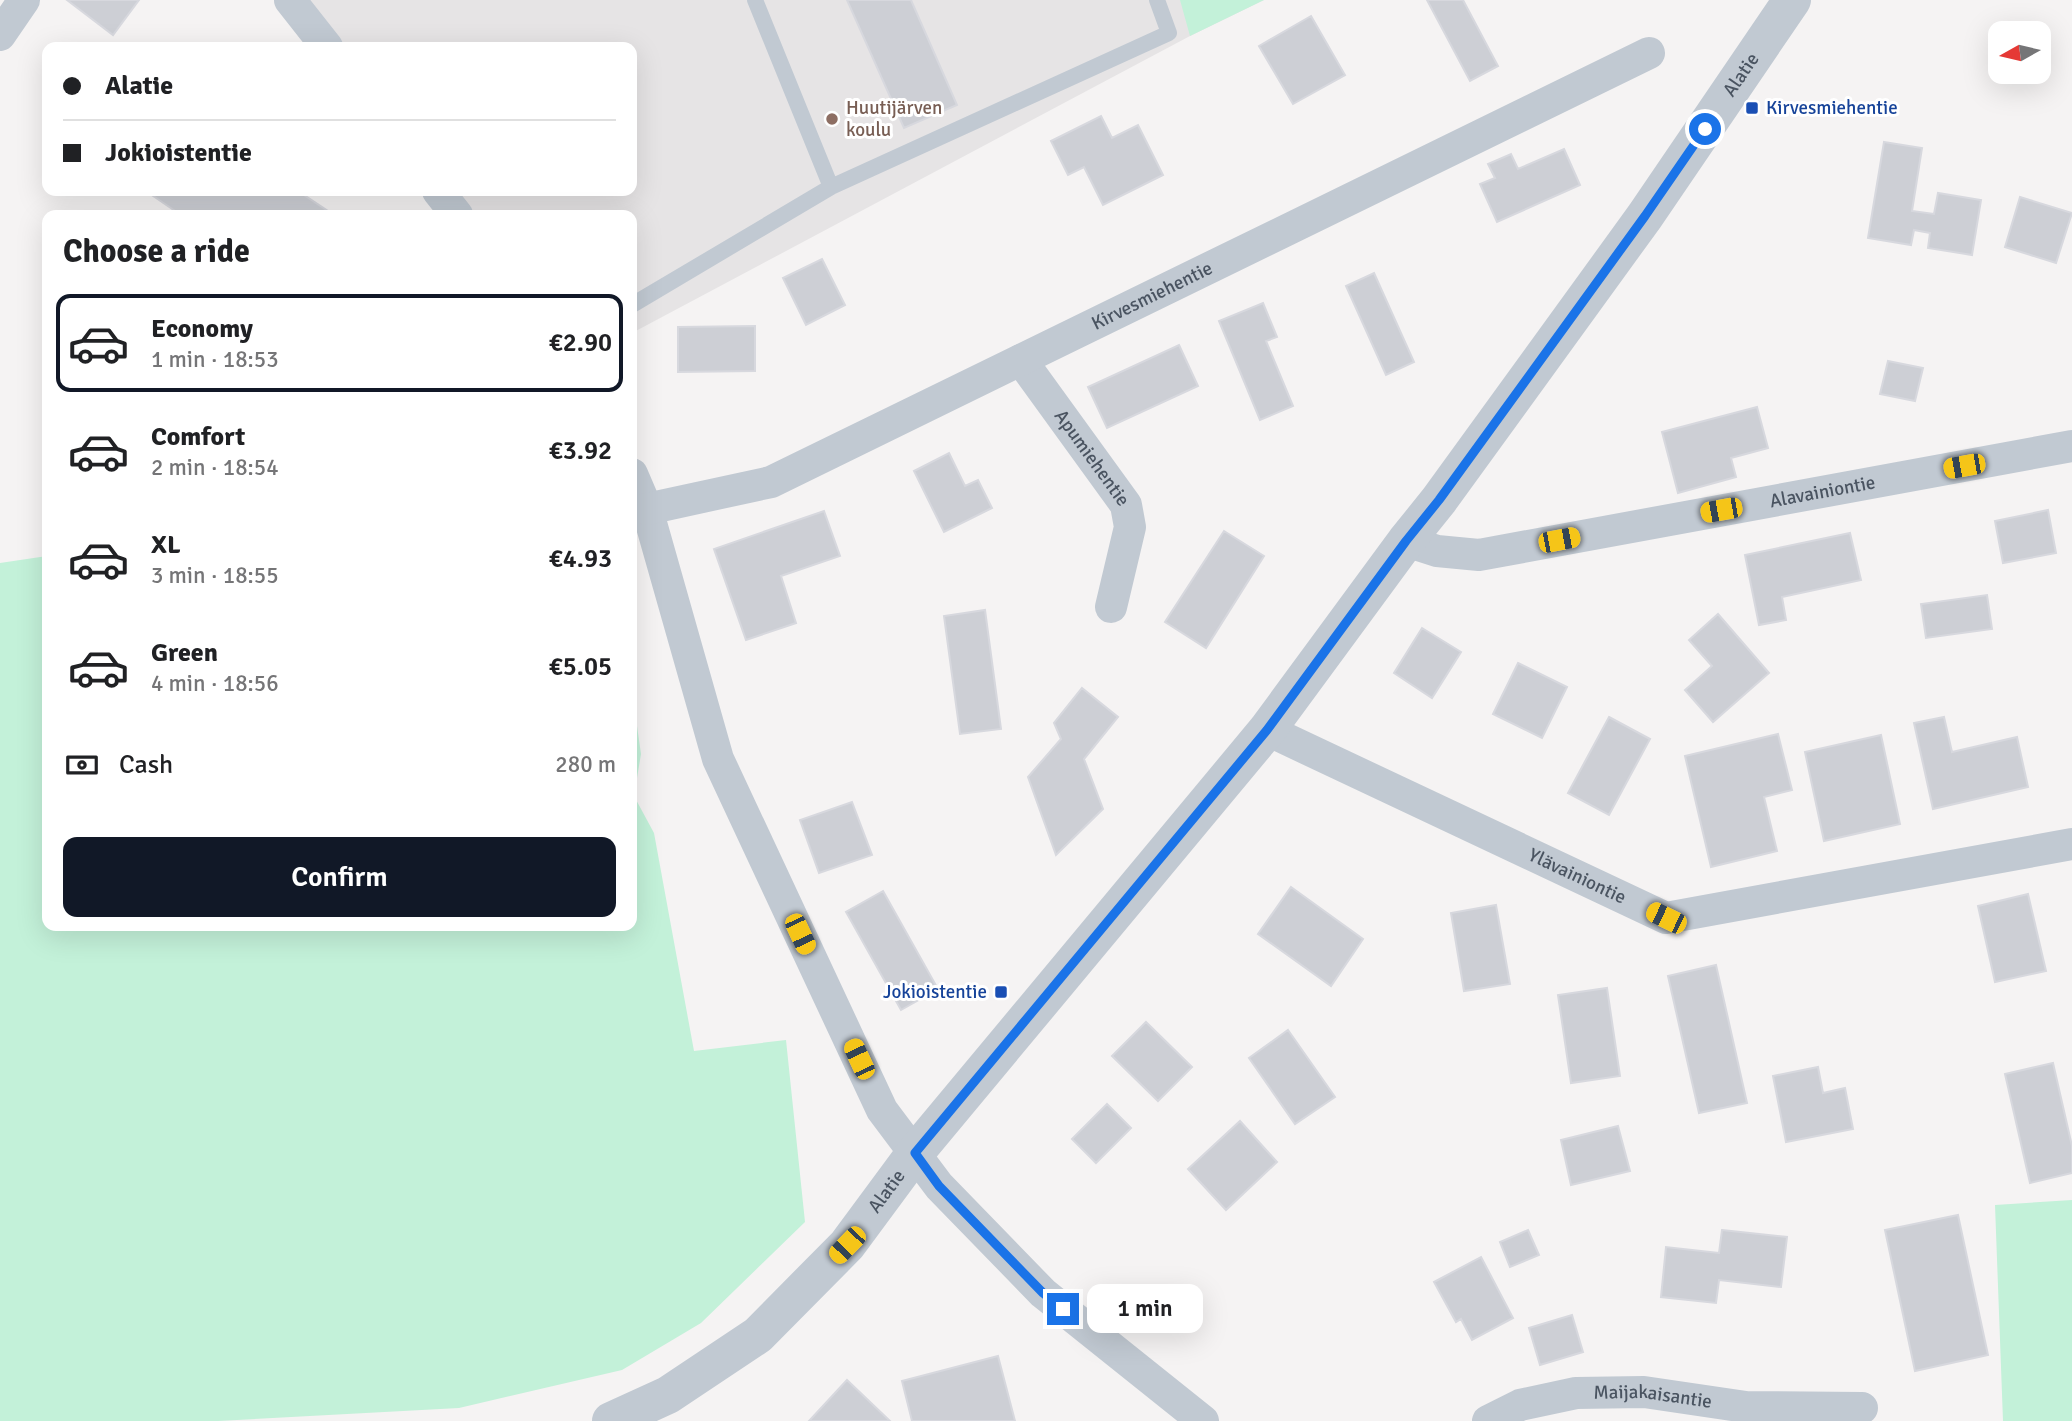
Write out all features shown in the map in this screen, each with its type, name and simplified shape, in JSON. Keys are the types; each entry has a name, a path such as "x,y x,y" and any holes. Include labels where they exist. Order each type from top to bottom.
{"street":[{"path":"0,35 24,0"},
{"path":"290,0 323,42"},
{"name":"Alatie","path":"611,1421 668,1395 758,1335 847,1245 915,1153 1267,730 1439,500 1645,216 1792,0"},
{"name":"Kirvesmiehentie","path":"647,509 771,482 1648,52"},
{"path":"442,196 453,210"},
{"name":"Apumiehentie","path":"1021,359 1126,505 1130,527 1111,607"},
{"name":"Alavainiontie","path":"1406,541 1437,551 1479,555 2072,446"},
{"path":"637,486 647,509 718,759 882,1110 939,1186 1043,1293 1203,1421"},
{"name":"Ylävainiontie","path":"1267,730 1666,918 2072,844"},
{"name":"Maijakaisantie","path":"1488,1421 1520,1405 1576,1393 1644,1392 1746,1407 1862,1408"}],"lane":[{"path":"755,0 831,187"},
{"path":"637,302 831,187 1169,33 1157,0"}],"shaded area":[{"name":"Huutijärven koulu","path":"306,0 1264,0 1190,36 637,330 637,210 469,210 458,196 637,196 637,42 339,42"}],"green space":[{"path":"1180,0 1264,0 1190,36"},
{"path":"42,557 42,931 637,931 637,802 654,833 694,1051 786,1040 805,1222 701,1323 622,1370 459,1408 218,1421 0,1421 0,563"},
{"path":"637,726 641,754 637,778"},
{"path":"2072,1200 2072,1421 2003,1421 1995,1205"}],"building":[{"path":"67,0 139,0 113,35"},
{"path":"847,0 911,0 957,105 904,128"},
{"path":"1427,0 1463,0 1498,66 1470,81"},
{"path":"1311,16 1345,75 1293,104 1259,46"},
{"path":"1101,116 1112,138 1138,125 1163,175 1103,205 1084,167 1068,175 1051,141"},
{"path":"1884,142 1922,148 1912,211 1934,214 1938,193 1981,200 1972,255 1928,248 1930,233 1914,230 1911,245 1868,238"},
{"path":"1564,149 1580,185 1497,222 1480,184 1495,178 1488,164 1511,154 1518,169"},
{"path":"153,196 306,196 326,210 174,210"},
{"path":"2020,197 2072,213 2056,263 2005,247"},
{"path":"822,259 845,305 806,325 783,278"},
{"path":"1374,273 1414,362 1386,375 1346,286"},
{"path":"1263,303 1277,337 1266,341 1293,406 1260,420 1219,321"},
{"path":"755,326 755,371 678,372 678,327"},
{"path":"1179,345 1198,386 1107,428 1088,387"},
{"path":"1888,361 1923,368 1915,401 1880,394"},
{"path":"1757,407 1768,448 1731,458 1736,477 1678,493 1662,432"},
{"path":"949,453 965,486 978,480 992,508 944,532 914,471"},
{"path":"2048,510 2056,553 2003,563 1995,521"},
{"path":"824,511 840,556 781,576 796,623 746,640 714,549"},
{"path":"1224,531 1264,556 1206,648 1165,622"},
{"path":"1850,533 1861,580 1782,597 1786,620 1759,625 1745,555"},
{"path":"1987,595 1992,629 1926,638 1921,604"},
{"path":"985,610 1001,729 960,734 944,616"},
{"path":"1718,614 1769,673 1713,722 1685,690 1712,666 1689,640"},
{"path":"1422,628 1461,652 1432,698 1394,673"},
{"path":"1518,663 1567,687 1542,738 1493,714"},
{"path":"1082,688 1118,717 1084,759 1103,809 1056,855 1028,777 1061,739 1054,723"},
{"path":"1609,717 1650,739 1609,815 1568,793"},
{"path":"1944,717 1952,752 2017,737 2028,787 1933,809 1914,723"},
{"path":"1778,734 1792,790 1764,797 1777,851 1711,867 1685,756"},
{"path":"1881,735 1900,824 1824,841 1805,752"},
{"path":"852,802 872,855 819,873 800,820"},
{"path":"1291,887 1363,939 1331,986 1258,934"},
{"path":"883,891 938,989 901,1010 846,912"},
{"path":"2028,894 2046,971 1995,982 1978,906"},
{"path":"1496,905 1510,984 1464,991 1451,913"},
{"path":"1716,965 1747,1103 1699,1113 1668,976"},
{"path":"1607,988 1620,1076 1571,1083 1558,995"},
{"path":"1146,1022 1192,1067 1158,1101 1112,1056"},
{"path":"1288,1030 1335,1097 1295,1124 1249,1058"},
{"path":"2053,1063 2072,1146 2072,1173 2030,1183 2005,1074"},
{"path":"1818,1067 1823,1093 1845,1088 1853,1129 1786,1142 1773,1076"},
{"path":"1107,1104 1131,1128 1096,1163 1072,1139"},
{"path":"1240,1121 1277,1162 1226,1210 1188,1169"},
{"path":"1618,1126 1630,1171 1571,1185 1561,1140"},
{"path":"1958,1215 1988,1355 1915,1371 1885,1230"},
{"path":"1528,1230 1539,1255 1510,1267 1500,1242"},
{"path":"1722,1230 1787,1237 1781,1287 1719,1280 1716,1303 1661,1297 1666,1247 1719,1253"},
{"path":"1481,1257 1513,1318 1472,1340 1461,1319 1456,1322 1434,1282"},
{"path":"1572,1315 1583,1352 1540,1365 1529,1328"},
{"path":"998,1356 1015,1421 912,1421 902,1381"},
{"path":"847,1380 890,1421 809,1421"}],"place":[{"name":"Kirvesmiehentie","path":"1752,108"},
{"name":"Huutijärven koulu","path":"832,119"},
{"name":"Jokioistentie","path":"1001,992"}],"route":[{"path":"1063,1309 1043,1293 939,1186 915,1153 1267,730 1439,500 1705,129"}]}
